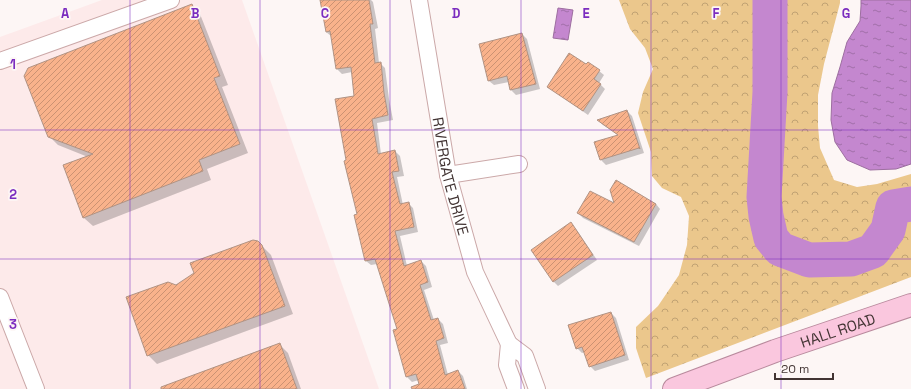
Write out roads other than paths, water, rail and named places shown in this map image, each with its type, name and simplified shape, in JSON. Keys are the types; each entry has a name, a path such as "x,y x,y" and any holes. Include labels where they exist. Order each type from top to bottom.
{"highway":[{"name":"HALL ROAD","path":"674,389 775,351 911,305"}],"street":[{"path":"0,61 171,0"},
{"name":"RIVERGATE DRIVE","path":"419,0 448,175 475,272 509,344 525,356 537,389"},
{"path":"448,175 519,164"},
{"path":"0,297 36,389"},
{"path":"509,344 507,365 516,389"}],"water":[{"path":"861,0 911,0 911,164 896,169 870,170 847,160 835,142 831,120 832,93 847,42 860,21"},
{"path":"558,8 573,10 568,40 553,38"}],"waterway":[{"path":"770,0 770,92 764,197 766,216 771,238 780,249 809,260 851,259 873,251 888,230 893,207 911,204"}]}
